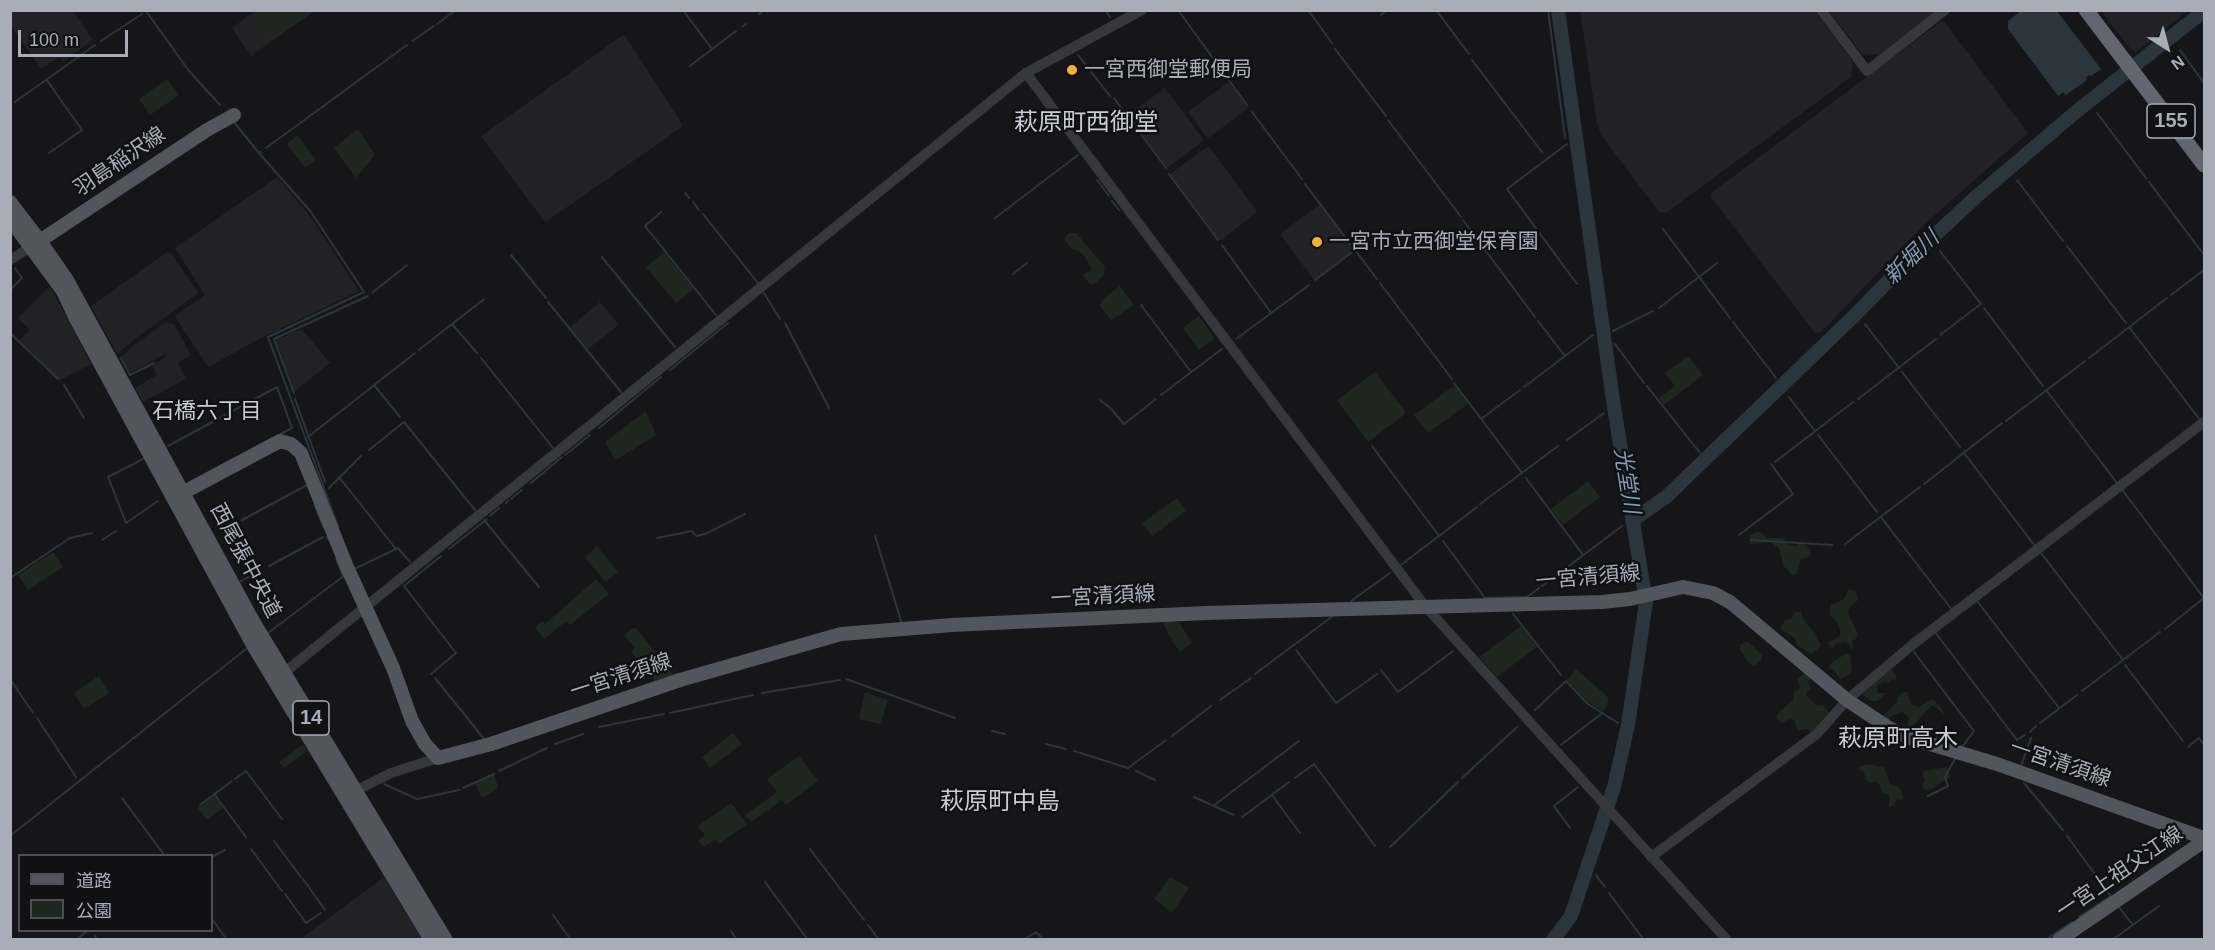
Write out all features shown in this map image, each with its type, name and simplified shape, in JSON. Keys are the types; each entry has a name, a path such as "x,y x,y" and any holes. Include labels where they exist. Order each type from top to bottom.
{"highway":[{"name":"155","path":"2086,10 2205,165"}],"main road":[{"name":"羽島稲沢線","path":"36,244 198,135 234,115"},
{"name":"西尾張中央道","path":"10,202 36,244"},
{"name":"西尾張中央道","path":"10,219 36,244 66,280 178,495 279,677 350,794 431,939"},
{"path":"178,495 279,441 291,444 301,453 348,571 393,668 412,721 425,744 438,758"},
{"name":"一宮清須線","path":"438,758 491,744 680,680 841,634 962,625 1206,613 1602,602 1683,587 1713,593 1730,602 1848,700 1889,728 1907,737 1997,764 2205,840"},
{"name":"西尾張中央道","path":"350,794 446,939"},
{"name":"一宮上祖父江線","path":"2059,939 2205,840"}],"street":[{"path":"279,677 1026,73 1142,10"},
{"path":"1821,10 1867,71 1945,10"},
{"path":"1026,73 1425,606 1727,939"},
{"path":"10,260 36,244"},
{"path":"1651,857 1817,734 1848,700 1920,639 2205,422"},
{"path":"350,794 392,773 438,758"}],"shaded area":[{"path":"10,11 73,11 93,40 63,62 59,57 41,69 11,26"},
{"path":"1580,11 1815,11 1853,62 1851,77 1666,213 1659,212 1601,135 1597,123"},
{"path":"1829,11 1938,11 1878,55 1862,54"},
{"path":"2021,11 2057,11 2101,69 2089,75 2087,80 2066,95 2063,92 2058,96 2008,29 2008,21"},
{"path":"2101,11 2188,11 2136,52 2132,51"},
{"path":"251,14 270,42 251,56 232,28"},
{"path":"1943,20 2028,133 1927,222 1821,332 1815,333 1711,197 1711,193"},
{"path":"624,34 682,127 544,221 481,136"},
{"path":"1229,82 1248,108 1210,137 1206,137 1188,112"},
{"path":"1165,88 1203,139 1167,168 1128,115"},
{"path":"1207,147 1256,210 1256,213 1220,241 1170,174"},
{"path":"277,177 310,216 359,291 265,336 208,367 176,318 176,315 205,295 175,248"},
{"name":"一宮市立西御堂保育園","path":"1320,204 1354,250 1314,280 1280,234"},
{"path":"167,252 171,253 198,292 117,354 91,306"},
{"path":"50,286 91,364 60,380 19,341 30,330 18,318"},
{"path":"600,302 619,325 588,349 570,327"},
{"path":"166,322 174,324 191,355 178,363 186,379 143,402 135,388 157,375 152,365 167,356 165,354 130,373 121,357"},
{"path":"302,329 330,363 294,392 276,340"},
{"path":"384,877 422,939 303,939 303,937"}],"green space":[{"path":"256,11 315,11 270,42 251,14"},
{"path":"167,79 179,95 150,115 139,99"},
{"path":"358,129 375,155 356,178 334,148"},
{"path":"297,135 316,160 305,168 287,144"},
{"path":"1069,233 1076,233 1105,267 1103,276 1094,284 1090,284 1082,275 1092,270 1085,257 1079,251 1072,249 1064,239"},
{"path":"664,252 694,289 676,303 646,267"},
{"path":"1120,286 1134,305 1111,320 1100,306 1103,299"},
{"path":"1199,316 1215,338 1199,350 1183,328"},
{"path":"1687,357 1703,375 1664,405 1659,398 1675,386 1665,373"},
{"path":"1375,372 1405,414 1368,442 1337,400"},
{"path":"1455,385 1469,403 1428,433 1414,415"},
{"path":"646,411 656,435 616,460 605,442"},
{"path":"1588,481 1600,497 1563,525 1551,509"},
{"path":"1177,498 1186,511 1152,536 1142,523"},
{"path":"1755,532 1761,532 1767,538 1783,538 1787,544 1795,546 1802,543 1810,549 1809,558 1801,559 1797,574 1792,575 1783,565 1779,548 1770,542 1750,544 1749,536"},
{"path":"597,546 618,572 606,582 585,558"},
{"path":"53,552 63,567 28,590 18,575"},
{"path":"596,579 609,594 570,625 566,621 544,639 535,627 543,621 545,624"},
{"path":"1848,589 1856,591 1858,600 1849,608 1848,613 1858,634 1857,638 1852,641 1852,651 1849,644 1844,642 1837,643 1832,648 1827,643 1839,637 1841,632 1835,619 1830,616 1830,604 1845,598"},
{"path":"1795,612 1801,612 1804,621 1815,633 1821,646 1811,654 1797,645 1795,638 1780,629 1785,620 1791,619"},
{"path":"1163,622 1179,622 1192,643 1180,652"},
{"path":"1521,626 1537,647 1497,677 1479,657"},
{"path":"636,628 673,674 672,676 655,681 631,652 635,648 624,635"},
{"path":"1749,642 1762,655 1761,660 1754,666 1740,650 1740,645"},
{"path":"1845,654 1850,654 1852,672 1840,680 1829,668 1830,664"},
{"path":"1576,669 1609,698 1604,712 1589,702 1567,680"},
{"path":"1892,670 1897,677 1877,686 1877,693 1885,693 1878,701 1871,701 1863,695 1863,691"},
{"path":"1805,672 1812,676 1808,682 1811,688 1807,691 1807,696 1817,705 1823,705 1831,716 1812,732 1807,729 1798,730 1794,720 1789,719 1782,723 1776,718 1780,711 1793,700 1794,692 1800,688 1797,680"},
{"path":"99,676 109,693 84,709 75,692"},
{"path":"865,692 888,700 880,724 859,719"},
{"path":"1903,692 1907,692 1912,705 1919,707 1932,699 1946,716 1931,706 1911,728 1907,724 1909,720 1907,715 1902,712 1891,716 1887,723 1883,716 1898,701 1897,698"},
{"path":"733,733 742,744 710,768 702,757"},
{"path":"303,744 307,751 284,768 279,762"},
{"path":"799,756 818,781 786,805 782,800 751,822 745,815 777,792 767,779"},
{"path":"1867,764 1884,767 1890,784 1898,786 1903,800 1897,799 1893,806 1889,806 1889,795 1882,793 1879,784 1875,781 1871,783 1866,780 1864,772 1858,767"},
{"path":"1947,767 1949,778 1930,790 1925,790 1922,785 1925,780 1923,771"},
{"path":"494,775 497,789 482,798 475,783"},
{"path":"214,796 223,808 207,820 198,808"},
{"path":"731,803 747,824 719,844 716,839 704,847 698,841 705,835 698,826"},
{"path":"1170,877 1189,888 1172,913 1154,899"}],"waterway":[{"path":"437,24 456,10"},
{"path":"683,10 712,49"},
{"path":"759,14 764,10"},
{"path":"1105,10 1110,17"},
{"path":"1178,10 1247,105"},
{"path":"1308,10 1332,43"},
{"path":"1381,15 1387,10"},
{"path":"1436,10 1469,54"},
{"path":"1548,10 1565,138"},
{"name":"光堂川","path":"1553,940 1571,916 1614,787 1628,725 1646,602 1614,407 1558,10"},
{"path":"146,11 189,71 220,105"},
{"name":"新堀川","path":"1633,520 1666,497 1977,196 2077,111 2204,11"},
{"path":"101,41 142,14"},
{"path":"742,27 746,24"},
{"path":"412,41 434,26"},
{"path":"690,66 736,31"},
{"path":"15,102 95,45"},
{"path":"266,148 407,45"},
{"path":"1335,49 1386,116"},
{"path":"2180,50 2204,83"},
{"path":"1078,55 1110,96"},
{"path":"1472,60 1542,152"},
{"path":"46,79 82,130 49,153"},
{"path":"1114,98 1166,168"},
{"path":"1252,112 1302,179"},
{"path":"2097,113 2146,178"},
{"path":"1388,120 1461,217"},
{"path":"233,121 259,153"},
{"path":"1567,144 1507,189 1577,284"},
{"path":"261,152 259,153 311,212 364,292 268,337 338,526"},
{"path":"995,218 1078,155"},
{"name":"新堀川","path":"2008,169 2011,172"},
{"path":"1169,174 1218,240"},
{"path":"1097,180 1109,196"},
{"path":"2017,180 2063,241"},
{"path":"2149,182 2204,255"},
{"path":"1305,184 1377,279"},
{"path":"685,193 689,198"},
{"path":"1112,201 1119,210"},
{"path":"693,202 699,210"},
{"path":"661,212 645,226 716,315"},
{"path":"703,214 758,283"},
{"path":"1463,220 1535,317"},
{"path":"1663,229 1730,318"},
{"name":"新堀川","path":"1930,239 1933,243"},
{"path":"1222,245 1271,313"},
{"path":"2067,246 2126,323"},
{"path":"1315,280 1355,250"},
{"path":"1940,251 1981,304 1940,335"},
{"path":"511,255 546,298"},
{"path":"602,257 675,347"},
{"path":"1013,274 1027,263"},
{"path":"1659,308 1717,263"},
{"path":"372,293 407,265"},
{"path":"10,290 22,278 15,268"},
{"path":"2171,295 2204,270"},
{"path":"1380,283 1452,379"},
{"path":"1236,339 1309,285"},
{"path":"764,293 780,319"},
{"path":"294,393 274,339 368,296"},
{"path":"2089,358 2167,298"},
{"path":"419,350 484,299"},
{"path":"548,302 621,392"},
{"path":"1141,305 1191,372"},
{"path":"1984,308 2043,386"},
{"path":"1613,331 1653,311"},
{"name":"新堀川","path":"1856,313 1859,316"},
{"path":"1538,321 1565,356"},
{"path":"1733,322 1776,378"},
{"path":"670,370 728,323"},
{"path":"785,323 829,408"},
{"path":"452,324 477,353"},
{"path":"1865,324 1899,368"},
{"path":"2129,327 2200,420"},
{"path":"10,333 58,379"},
{"path":"1524,387 1593,335"},
{"path":"1858,399 1936,339"},
{"path":"1615,344 1644,383"},
{"path":"1161,395 1222,349"},
{"path":"308,437 415,353"},
{"path":"121,358 130,375 154,363"},
{"path":"481,358 553,448"},
{"path":"2006,421 2085,361"},
{"path":"1902,372 1960,447"},
{"path":"599,428 661,377"},
{"path":"1454,383 1522,473"},
{"path":"64,385 84,418"},
{"path":"375,386 400,417"},
{"path":"1647,386 1700,453"},
{"path":"168,446 277,387 292,428 277,436"},
{"path":"1481,419 1520,390"},
{"path":"2046,390 2117,483"},
{"path":"1789,397 1815,431"},
{"path":"295,399 325,482"},
{"path":"1100,400 1124,424 1156,399"},
{"path":"1775,462 1853,402"},
{"path":"1567,440 1604,413"},
{"path":"369,450 404,422 475,510"},
{"path":"1924,484 2002,423"},
{"path":"565,455 590,435"},
{"path":"1818,435 1877,512"},
{"path":"1372,446 1439,536"},
{"path":"1480,504 1558,446"},
{"path":"1964,453 2035,546"},
{"path":"329,488 361,456"},
{"path":"531,483 562,457"},
{"path":"143,459 108,477 126,523 158,501"},
{"path":"1739,535 1793,494 1771,464"},
{"path":"339,477 396,549"},
{"path":"1526,478 1583,555"},
{"path":"242,520 307,485"},
{"path":"1845,544 1920,487"},
{"path":"511,499 522,490"},
{"path":"2123,491 2204,598"},
{"path":"315,506 324,528"},
{"path":"1401,565 1477,507"},
{"path":"490,516 499,508"},
{"path":"657,538 692,531 696,536 705,534 745,514"},
{"path":"1881,517 1952,610"},
{"path":"449,549 487,519"},
{"path":"484,520 539,587"},
{"path":"1542,586 1622,526"},
{"path":"102,540 116,531"},
{"path":"10,578 70,538 92,533"},
{"path":"875,536 902,624"},
{"path":"269,566 323,537"},
{"path":"1751,540 1832,545"},
{"path":"1443,541 1485,598 1527,597 1539,588"},
{"path":"354,569 398,548 410,562"},
{"path":"2041,553 2123,660"},
{"path":"431,674 456,653 404,586 441,556"},
{"path":"336,559 343,576"},
{"path":"241,581 259,571"},
{"path":"1351,601 1390,573"},
{"path":"268,633 345,575"},
{"path":"2165,629 2204,598"},
{"path":"1977,601 2059,708"},
{"path":"1513,614 1561,675"},
{"path":"1255,674 1333,616"},
{"path":"1935,632 2017,740 2025,735"},
{"path":"2082,691 2160,632"},
{"path":"10,836 246,649"},
{"path":"1296,650 1336,703 1377,674"},
{"path":"1381,670 1398,692 1453,651"},
{"path":"1914,652 1974,731 1962,747"},
{"path":"2125,665 2183,741"},
{"path":"435,678 485,740"},
{"path":"1220,700 1251,678"},
{"path":"10,679 33,713"},
{"path":"846,679 955,718"},
{"path":"762,693 840,680"},
{"path":"1535,710 1566,681 1588,704 1618,723"},
{"path":"670,713 753,695"},
{"path":"2040,723 2077,695"},
{"path":"1172,736 1211,706"},
{"path":"599,727 664,714"},
{"path":"1561,745 1601,714"},
{"path":"37,718 76,777"},
{"path":"2030,732 2036,726"},
{"path":"1462,778 1517,727"},
{"path":"992,731 1005,734"},
{"path":"555,744 583,734"},
{"path":"2021,766 2031,738"},
{"path":"2188,747 2199,738 2204,745"},
{"path":"1074,751 1128,768 1166,740"},
{"path":"1213,806 1299,741"},
{"path":"1046,744 1066,749"},
{"path":"499,771 547,748"},
{"path":"1928,796 1948,786 1945,777 1956,757"},
{"path":"1295,778 1314,764 1375,846"},
{"path":"235,779 246,771 282,819"},
{"path":"1136,771 1155,780"},
{"path":"463,788 494,774"},
{"path":"200,805 232,781"},
{"path":"1242,817 1289,782"},
{"path":"1390,847 1458,782"},
{"path":"2024,783 2063,830"},
{"path":"384,784 417,799 459,790"},
{"path":"1570,828 1554,806 1578,787"},
{"path":"214,794 246,837"},
{"path":"1272,795 1300,833"},
{"path":"1194,797 1234,815"},
{"path":"122,798 164,854"},
{"path":"2067,836 2111,896 2079,917"},
{"path":"274,841 301,877"},
{"path":"251,849 282,891"},
{"path":"810,849 864,920"},
{"path":"213,856 225,850"},
{"name":"光堂川","path":"1589,866 1593,871"},
{"path":"1596,875 1605,887"},
{"path":"303,879 325,910"},
{"path":"765,882 808,940"},
{"path":"1609,893 1644,940"},
{"path":"285,894 306,923 321,913"},
{"path":"2112,940 2159,906"},
{"path":"2119,907 2132,924"},
{"path":"553,915 571,940"},
{"path":"213,920 227,940"},
{"path":"2047,939 2072,922"},
{"path":"868,925 879,940"},
{"path":"731,931 737,940"},
{"path":"76,940 86,932"},
{"path":"1023,940 1036,932 1044,940"},
{"path":"95,936 97,940"}],"place":[{"name":"一宮西御堂郵便局","path":"1072,70"},
{"name":"一宮市立西御堂保育園","path":"1317,242"}],"district":[{"name":"萩原町西御堂","path":"1086,123"},
{"name":"石橋六丁目","path":"207,412"},
{"name":"萩原町高木","path":"1898,739"},
{"name":"萩原町中島","path":"1000,802"}]}
